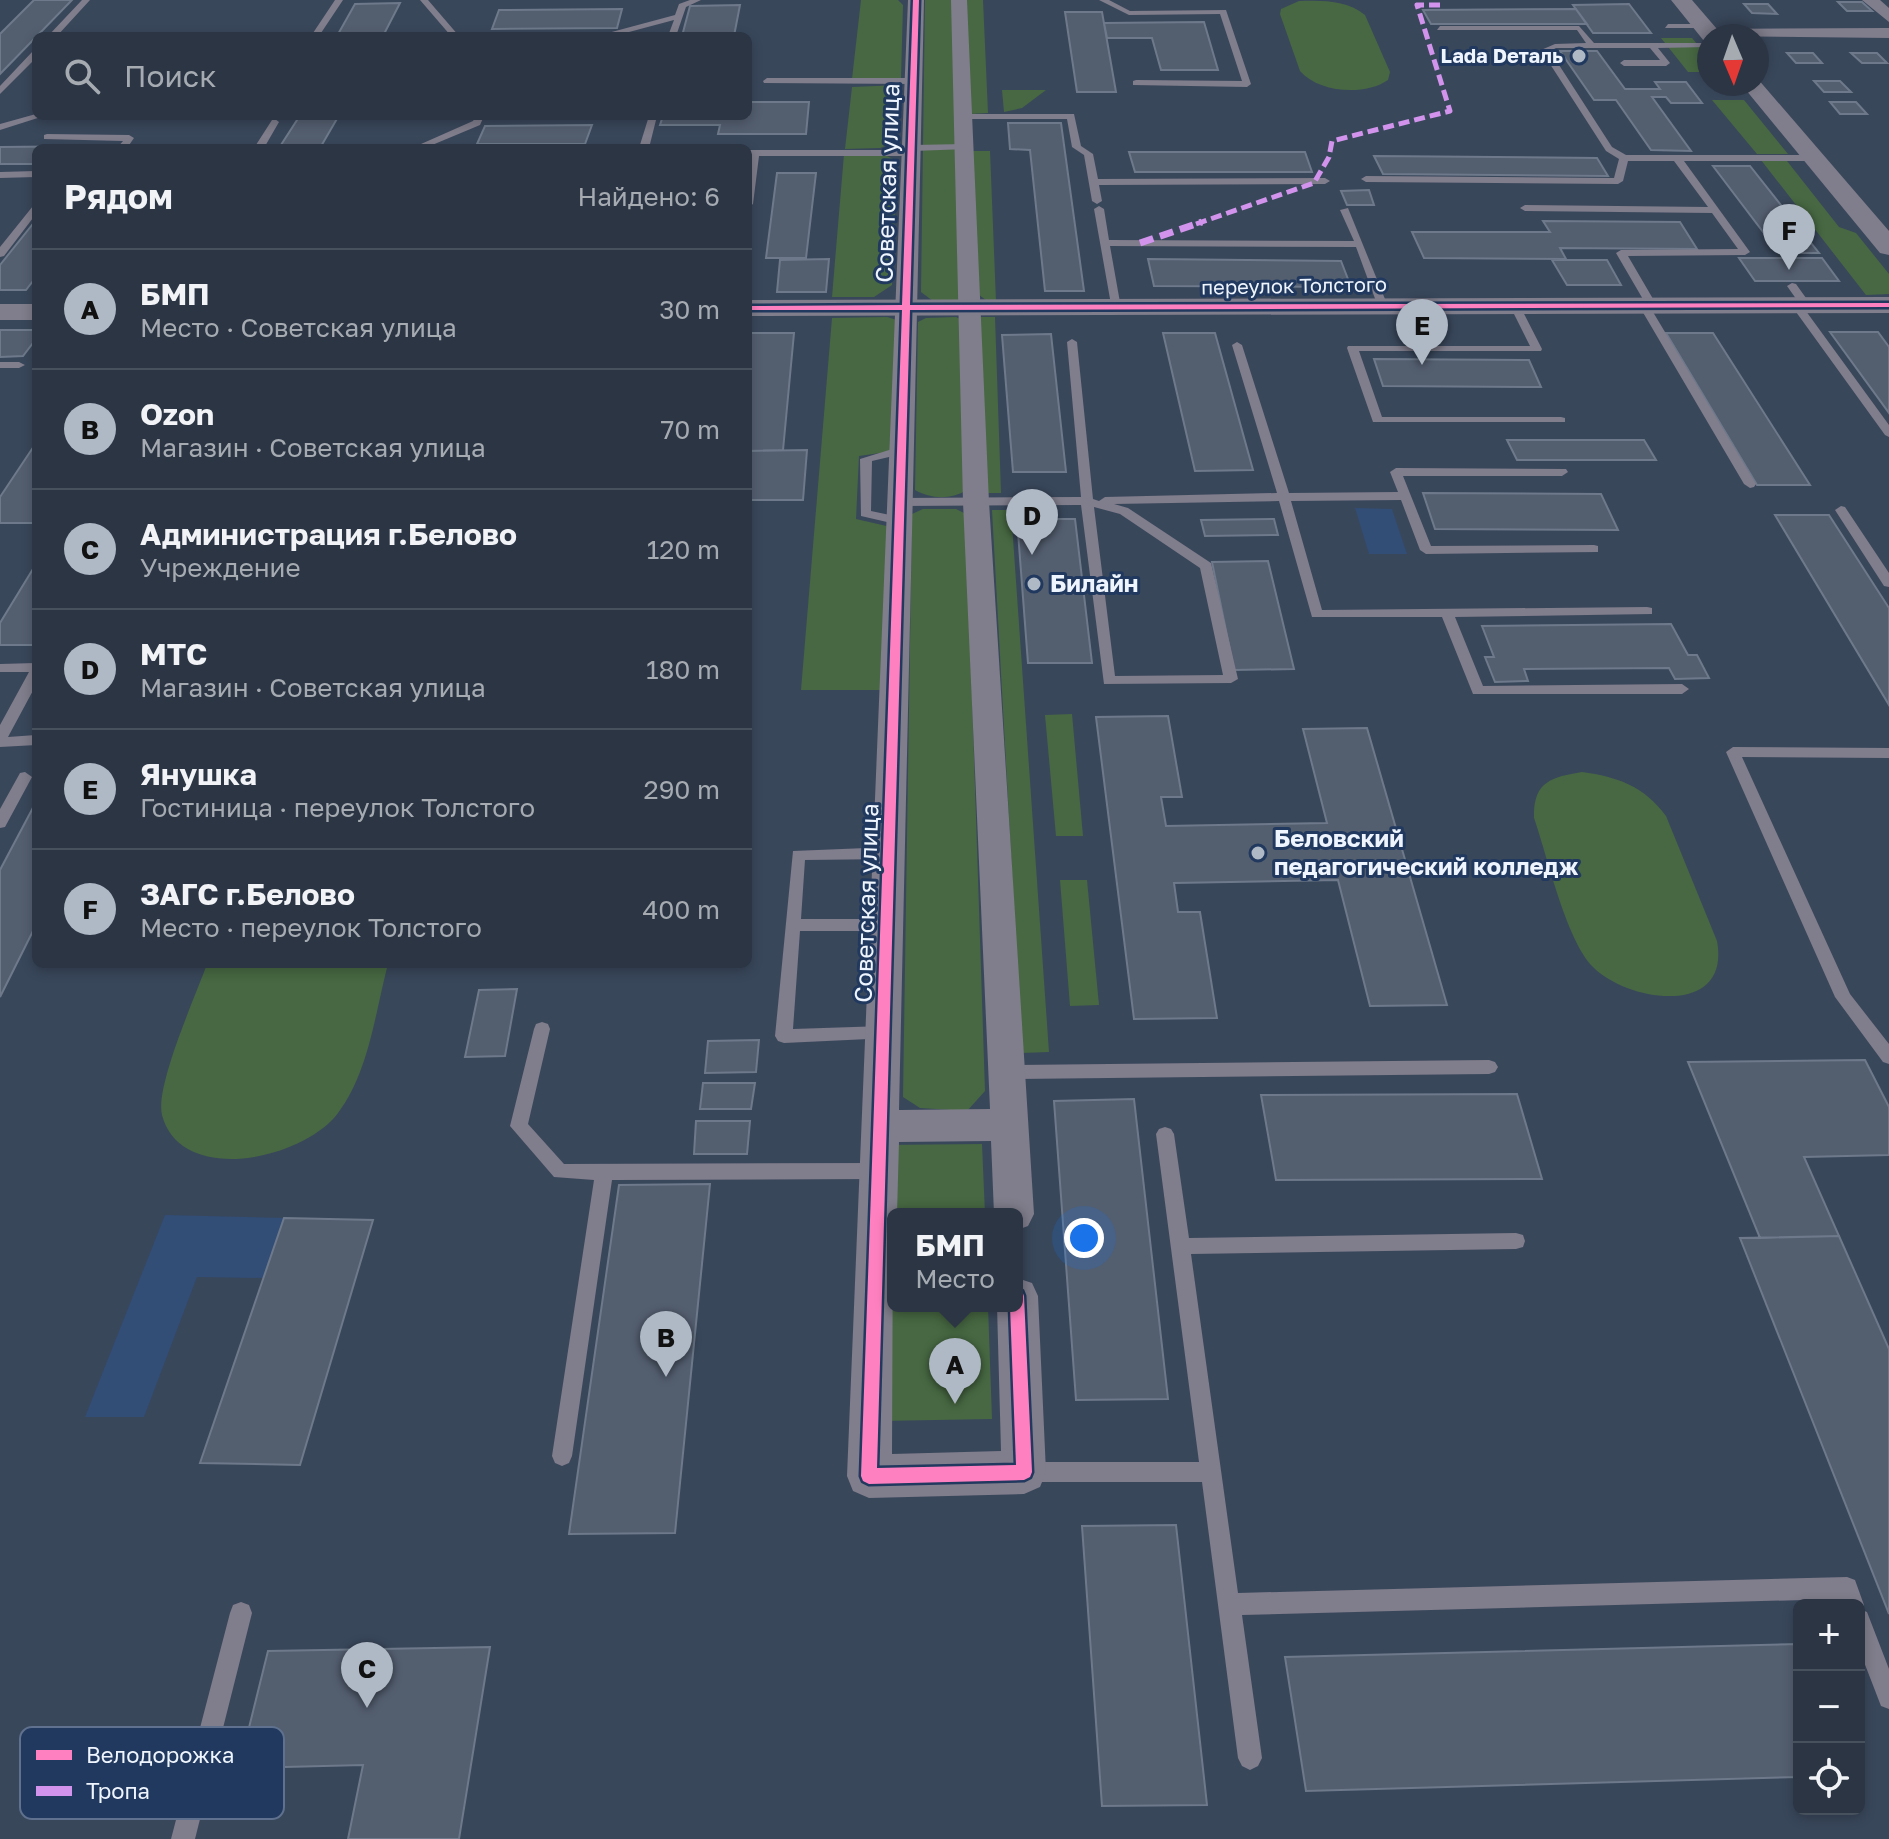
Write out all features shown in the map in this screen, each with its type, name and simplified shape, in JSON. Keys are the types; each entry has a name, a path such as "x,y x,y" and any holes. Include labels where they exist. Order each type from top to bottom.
{"street":[{"name":"Советская улица","path":"916,0 869,1476 1024,1472"},
{"path":"959,0 976,502 1014,1208"},
{"path":"1681,0 1700,24"},
{"path":"1870,0 1889,17"},
{"path":"1769,34 1889,33"},
{"path":"1762,96 1889,247"},
{"name":"переулок Толстого","path":"752,308 1647,304 1798,298 1889,305"},
{"path":"0,312 32,312"},
{"path":"881,1126 1010,1125"},
{"path":"1018,1312 1024,1472"}],"lane":[{"path":"56,32 86,0"},
{"path":"318,32 339,0"},
{"path":"424,0 452,32"},
{"path":"673,32 682,6 697,0"},
{"path":"1103,0 1129,13 1223,12 1247,84 1136,83"},
{"path":"619,32 679,16"},
{"path":"1668,26 1697,32"},
{"path":"1440,28 1579,28 1592,46"},
{"path":"1697,37 1652,45 1555,46 1545,50 1609,149 1624,158 1815,158"},
{"path":"1624,63 1666,63 1652,45"},
{"path":"0,91 32,57"},
{"path":"767,81 913,81"},
{"path":"963,117 1071,116 1077,147 1088,154 1116,308"},
{"path":"0,127 32,118"},
{"path":"427,144 478,120"},
{"path":"645,144 652,120"},
{"path":"261,144 275,122"},
{"path":"47,137 129,138 125,144"},
{"path":"752,153 965,147"},
{"path":"1366,179 1618,181 1624,158"},
{"path":"1677,158 1745,252 1621,253 1750,484"},
{"path":"0,175 32,174"},
{"path":"1094,182 1325,181"},
{"path":"1525,208 1715,210"},
{"path":"1345,210 1382,304"},
{"path":"0,254 32,213"},
{"path":"1104,243 1360,244"},
{"path":"1798,298 1889,433"},
{"path":"1514,304 1537,349 1352,348 1377,420 1561,420"},
{"path":"1072,342 1087,501 1109,681 1231,679 1206,566 1124,511 1087,501"},
{"path":"1237,345 1317,614 1647,611"},
{"path":"0,365 19,365"},
{"path":"1562,472 1396,472 1426,550 1594,549"},
{"path":"900,512 976,502 1405,496"},
{"path":"1841,510 1889,583"},
{"path":"1447,613 1478,691 1682,689"},
{"path":"0,668 32,670"},
{"path":"32,678 0,740 32,740"},
{"path":"1889,753 1733,752 1843,997 1889,1057"},
{"path":"0,823 25,777"},
{"path":"884,1033 784,1036 798,855 891,853"},
{"path":"793,925 888,925"},
{"path":"542,1029 519,1126 560,1172 879,1171"},
{"path":"1008,1072 1489,1067"},
{"path":"1165,1134 1250,1758"},
{"path":"562,1456 604,1172"},
{"path":"1180,1246 1516,1241"},
{"path":"1024,1472 1210,1472"},
{"path":"1228,1604 1847,1588 1851,1599"},
{"path":"212,1727 241,1613"},
{"path":"1865,1636 1889,1698"},
{"path":"183,1839 188,1819"}],"shaded area":[{"path":"1355,508 1392,509 1407,554 1369,554"},
{"path":"165,1215 284,1218 264,1278 197,1277 144,1417 85,1417"}],"green space":[{"path":"861,0 898,0 903,5 901,78 852,79"},
{"path":"925,0 953,0 960,301 933,301 921,292"},
{"path":"964,0 983,0 988,113 970,114"},
{"path":"1299,1 1342,4 1365,15 1390,72 1388,80 1367,88 1342,90 1319,84 1300,71 1280,14 1281,9"},
{"path":"1661,38 1692,38 1697,44 1697,72 1688,72"},
{"path":"900,85 898,141 880,148 845,149 852,87"},
{"path":"1002,90 1046,90 1022,108 1004,112"},
{"path":"1712,100 1744,100 1788,154 1757,154"},
{"path":"971,151 990,151 996,301 987,301 978,294"},
{"path":"844,154 887,156 897,161 892,285 874,297 832,297"},
{"path":"1761,160 1787,161 1839,227 1856,233 1889,274 1889,294 1866,295"},
{"path":"887,317 897,320 894,451 859,456 856,519 891,527 887,690 801,690 832,318"},
{"path":"956,317 964,321 967,490 947,497 934,497 915,490 918,322 926,318"},
{"path":"978,317 995,317 1001,493 983,493"},
{"path":"923,509 956,509 966,514 985,1091 967,1111 920,1108 903,1097 912,514"},
{"path":"992,510 1011,510 1049,1052 1022,1053"},
{"path":"1072,714 1083,836 1056,836 1045,715"},
{"path":"1582,772 1607,777 1639,790 1666,816 1717,941 1717,965 1709,982 1693,992 1674,996 1652,995 1630,989 1593,967 1574,938 1534,818 1537,796 1546,783"},
{"path":"1060,880 1087,880 1099,1005 1070,1006"},
{"path":"205,968 387,968 370,1042 349,1097 321,1129 299,1143 272,1153 244,1158 217,1158 193,1152 174,1137 162,1115 161,1101 186,1018"},
{"path":"982,1144 985,1208 887,1208 887,1312 988,1312 992,1419 879,1421 882,1145"}],"building":[{"path":"34,0 72,0 41,32 32,32 32,41 0,74 0,34"},
{"path":"1838,2 1862,2 1872,11 1847,11"},
{"path":"400,3 385,32 339,32 355,4"},
{"path":"1629,4 1651,33 1593,33 1573,5"},
{"path":"1744,4 1768,4 1777,14 1752,13"},
{"path":"740,5 735,32 683,32 690,6"},
{"path":"622,9 617,28 492,29 499,10"},
{"path":"1576,9 1587,24 1431,24 1423,10"},
{"path":"1065,12 1102,12 1116,92 1077,92"},
{"path":"1204,22 1218,70 1161,70 1152,38 1107,38 1104,23"},
{"path":"1560,51 1597,51 1625,89 1660,89 1655,82 1686,82 1702,103 1671,103 1666,97 1652,97 1691,151 1651,150 1616,100 1594,100"},
{"path":"1787,53 1813,53 1822,63 1796,63"},
{"path":"1851,53 1877,53 1887,63 1862,63"},
{"path":"1814,81 1840,81 1851,92 1824,92"},
{"path":"752,102 809,102 806,134 718,134 720,125 660,125 662,120 752,120"},
{"path":"1830,102 1856,102 1867,114 1840,114"},
{"path":"297,120 336,120 322,144 282,144"},
{"path":"1008,123 1061,123 1084,291 1045,291 1030,150 1010,149"},
{"path":"592,125 585,144 477,144 485,126"},
{"path":"0,147 32,147 32,164 0,164"},
{"path":"1129,152 1305,152 1312,172 1135,172"},
{"path":"1374,156 1597,158 1608,176 1383,174"},
{"path":"1713,166 1750,166 1819,253 1779,253"},
{"path":"777,173 816,173 806,258 766,258"},
{"path":"1369,190 1374,205 1347,205 1341,191"},
{"path":"1543,221 1680,222 1697,249 1560,248 1566,259 1424,258 1412,232 1550,232"},
{"path":"32,225 32,282 26,290 0,290 0,265"},
{"path":"1739,258 1822,258 1839,281 1755,281"},
{"path":"829,259 826,292 777,292 780,260"},
{"path":"1148,259 1341,261 1351,287 1154,286"},
{"path":"1552,260 1607,260 1621,285 1567,285"},
{"path":"0,330 32,330 32,344 23,356 0,357"},
{"path":"1830,332 1878,332 1889,347 1889,413"},
{"path":"752,333 794,333 783,450 752,451"},
{"path":"1163,333 1215,333 1253,470 1195,471"},
{"path":"1666,333 1713,333 1810,485 1757,485"},
{"path":"1051,334 1066,472 1013,472 1002,335"},
{"path":"1374,359 1529,360 1541,387 1383,386"},
{"path":"1507,440 1644,440 1656,460 1517,460"},
{"path":"32,449 32,523 0,523 0,497"},
{"path":"807,450 803,500 752,500 752,451"},
{"path":"1423,493 1601,494 1618,530 1435,529"},
{"path":"1775,515 1829,515 1889,608 1889,705"},
{"path":"1017,519 1075,519 1092,663 1028,663"},
{"path":"1274,519 1278,535 1205,536 1201,520"},
{"path":"1268,561 1294,669 1234,670 1212,562"},
{"path":"32,571 32,645 0,645 0,623"},
{"path":"1671,624 1688,655 1697,655 1709,678 1675,679 1669,668 1524,669 1528,681 1495,682 1485,657 1494,657 1482,626"},
{"name":"Беловский педагогический колледж","path":"1168,716 1182,797 1161,797 1166,826 1327,823 1303,729 1367,728 1447,1005 1370,1006 1338,880 1174,883 1178,912 1200,912 1217,1018 1134,1019 1096,717"},
{"path":"32,810 32,933 0,997 0,870"},
{"path":"517,989 505,1056 465,1057 479,990"},
{"path":"759,1040 756,1072 705,1073 708,1041"},
{"path":"1865,1060 1889,1107 1889,1155 1804,1157 1839,1236 1760,1238 1688,1062"},
{"path":"703,1083 755,1083 751,1109 700,1109"},
{"path":"1517,1094 1542,1179 1276,1180 1261,1095"},
{"path":"1134,1099 1168,1399 1076,1400 1054,1101"},
{"path":"696,1121 750,1121 747,1154 694,1154"},
{"path":"710,1184 675,1533 569,1534 619,1185"},
{"path":"284,1218 373,1220 300,1465 200,1463"},
{"path":"1839,1236 1889,1349 1889,1614 1740,1238"},
{"path":"1176,1525 1207,1805 1102,1806 1082,1526"},
{"path":"1793,1644 1793,1777 1306,1791 1285,1657"},
{"path":"490,1647 459,1839 348,1839 363,1765 284,1767 284,1727 249,1727 268,1651"}],"marked path":[{"path":"1140,243 1314,183 1329,157 1332,141 1450,111 1417,5 1440,5"}],"cycle path":[{"path":"916,0 869,1476 1024,1472 1018,1312"},
{"path":"752,308 1889,305"}],"place":[{"name":"Lada Dеталь","path":"1579,56"},
{"name":"ЗАГС г.Белово","path":"1789,270"},
{"name":"Янушка","path":"1422,365"},
{"name":"МТС","path":"1032,555"},
{"name":"Билайн","path":"1034,584"},
{"name":"Беловский педагогический колледж","path":"1258,853"},
{"name":"Ozon","path":"666,1377"},
{"name":"БМП","path":"955,1404"},
{"name":"Администрация г.Белово","path":"367,1708"}]}
